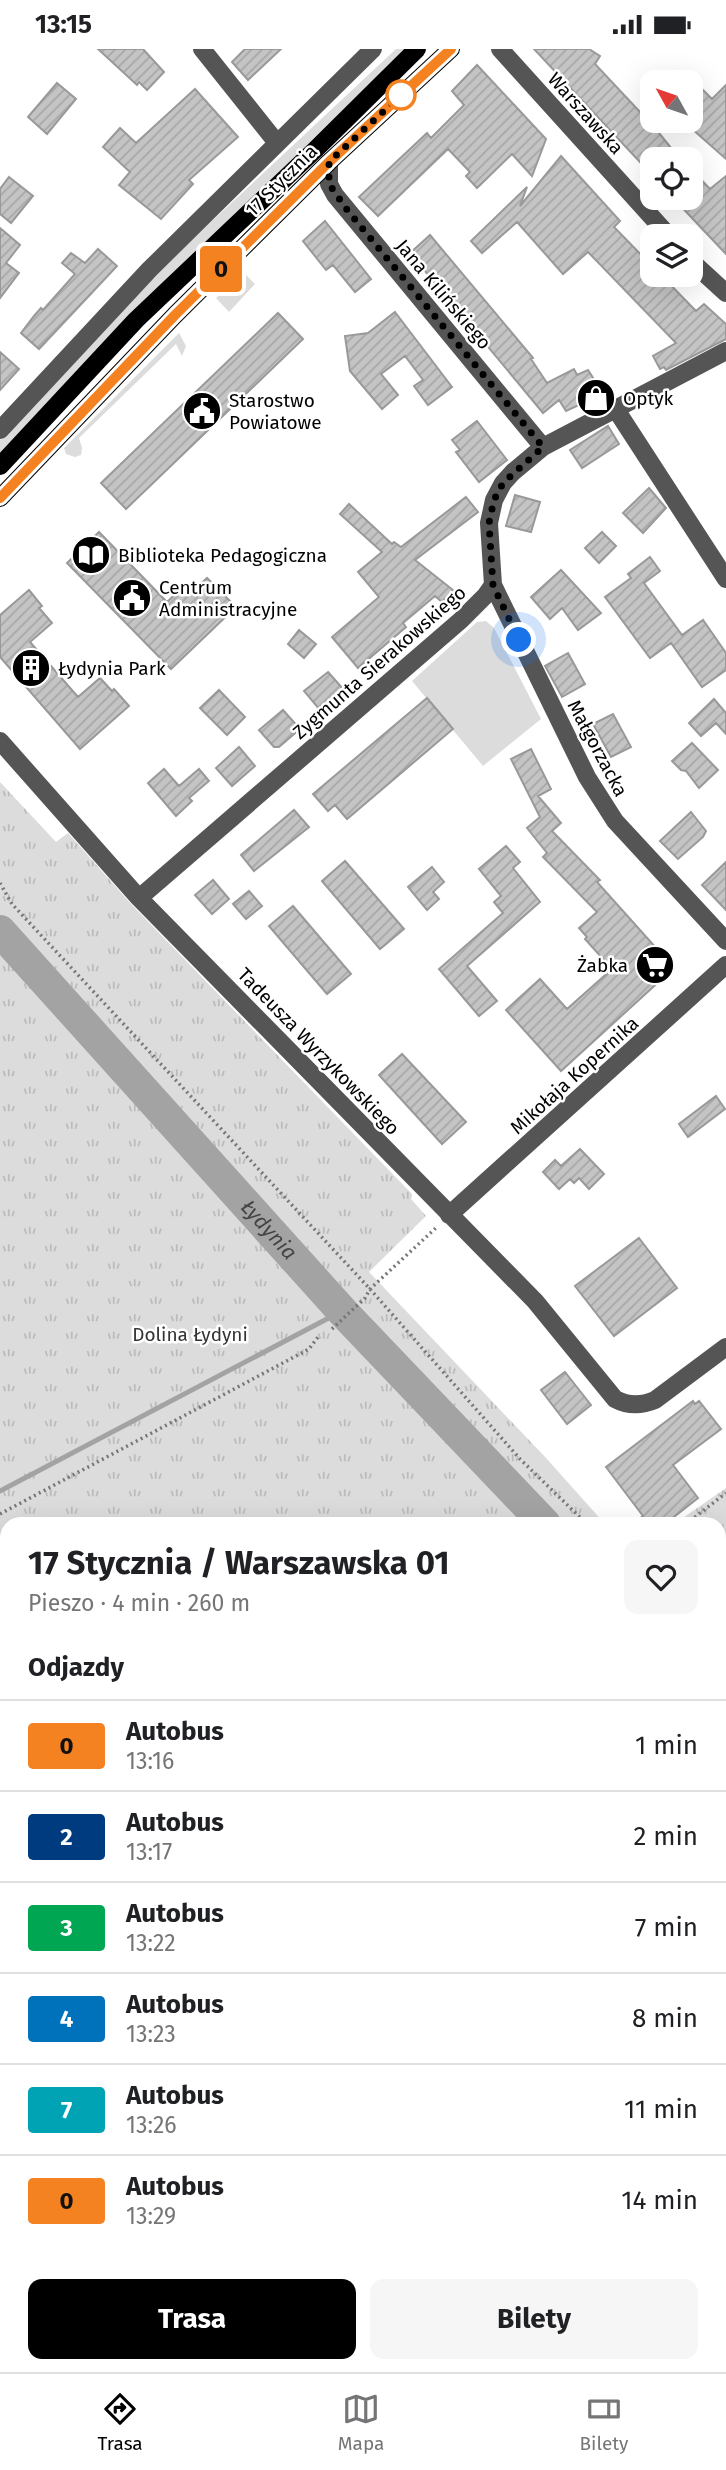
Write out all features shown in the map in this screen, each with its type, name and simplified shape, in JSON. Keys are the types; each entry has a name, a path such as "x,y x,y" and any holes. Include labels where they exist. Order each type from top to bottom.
{"main road":[{"name":"17 Stycznia","path":"0,465 136,320 417,49"},
{"name":"17 Stycznia","path":"0,498 121,370 329,162 451,49"}],"street":[{"path":"202,49 276,143"},
{"name":"17 Stycznia","path":"0,430 149,270 373,49"},
{"name":"Warszawska","path":"500,49 658,224"},
{"name":"Jana Kilińskiego","path":"329,162 329,184 335,195 543,447"},
{"path":"703,272 726,293"},
{"name":"Zygmunta Sierakowskiego","path":"139,898 461,620 486,595 493,585 489,523 494,500 503,483 543,447 726,351"},
{"path":"615,408 726,579"},
{"name":"Małgorzacka","path":"493,585 587,777 615,821 726,941"},
{"name":"Tadeusza Wyrzykowskiego","path":"0,741 139,898 535,1301 607,1391 625,1404 647,1404 726,1347"},
{"name":"Mikołaja Kopernika","path":"449,1215 726,965"}],"path":[{"path":"0,883 12,904 370,1289 520,1459 580,1517"},
{"path":"332,1329 370,1289 449,1215"},
{"path":"0,1514 309,1349 318,1337"},
{"path":"695,1517 726,1493"}],"green space":[{"path":"396,49 406,49 120,326 0,455 0,440 85,347 196,236"},
{"path":"243,272 255,284 229,312 216,298"},
{"path":"179,333 186,346 182,356 176,344 79,438 81,455 75,457 66,454 64,448"},
{"path":"486,621 494,628 541,719 483,766 412,681 477,622"},
{"name":"Dolina Łydyni","path":"0,782 56,842 68,833 132,905 412,1194 411,1199 426,1216 369,1272 599,1517 0,1517"},
{"path":"726,1488 726,1517 684,1517"}],"building":[{"path":"98,49 143,49 164,72 147,90 139,82 137,85"},
{"path":"245,49 281,49 248,80 232,62"},
{"path":"534,49 589,49 600,56 595,64 640,112 640,133 659,133 670,147 640,147 640,162"},
{"path":"477,65 546,139 532,176 512,154 477,188 466,176 470,172 448,149 378,216 359,197 427,133 431,138 464,105 452,91"},
{"path":"57,83 76,99 47,134 28,117"},
{"path":"726,85 726,159 697,133 704,133 704,91 712,99"},
{"path":"195,89 238,137 189,180 193,184 161,219 119,185 130,172 103,147 120,128 136,143"},
{"path":"561,156 620,221 614,227 640,254 640,287 673,287 696,311 704,304 726,324 726,339 666,370 664,367 660,369 653,356 676,343 588,252 563,274 517,222 482,253 471,241 527,187 520,206"},
{"path":"726,176 726,254 703,230 703,224 698,224 684,210 703,210 703,182 710,189"},
{"path":"9,177 33,196 11,223 0,214 0,189"},
{"path":"325,221 371,279 355,292 333,265 326,270 303,241"},
{"path":"0,228 20,245 6,263 19,273 0,298"},
{"path":"430,235 533,358 531,359 547,383 574,369 577,375 588,370 606,398 591,406 581,404 566,411 559,400 543,413 410,253"},
{"path":"98,249 117,266 39,349 21,333 41,308 43,310 75,274 62,263 71,253 85,263"},
{"path":"395,312 452,387 428,405 414,386 423,380 405,356 381,374 398,395 382,409 350,371 345,336 368,333"},
{"name":"Starostwo Powiatowe","path":"278,313 303,339 126,509 101,483"},
{"path":"0,352 19,369 0,390"},
{"path":"477,421 507,460 479,482 456,452 460,450 452,440"},
{"path":"608,426 619,444 582,468 570,450"},
{"path":"649,488 666,508 643,533 623,513"},
{"path":"515,495 540,502 531,532 506,526"},
{"path":"466,497 478,512 415,560 453,590 442,602 435,596 403,623 406,627 358,668 332,637 379,597 358,572 382,552 340,514 349,504 392,544 394,542 401,547"},
{"name":"Centrum Administracyjne","path":"99,532 167,602 183,587 190,594 207,578 236,607 171,669 67,563"},
{"path":"602,532 616,546 599,563 585,548"},
{"path":"650,557 660,571 644,583 682,635 703,620 726,653 726,670 702,687 671,643 650,658 605,597 631,578 628,574"},
{"path":"561,570 601,613 578,630 562,608 550,619 531,597"},
{"name":"Łydynia Park","path":"29,590 52,623 30,642 78,697 100,678 129,706 80,749 0,657 0,615"},
{"path":"299,630 316,644 304,658 288,644"},
{"path":"568,653 585,684 562,697 545,666"},
{"path":"328,672 344,690 320,710 304,691"},
{"path":"219,690 245,717 227,735 200,708"},
{"path":"427,698 453,729 347,819 335,805 328,811 313,794"},
{"path":"714,699 726,713 726,734 716,723 701,736 689,723"},
{"path":"283,710 300,729 279,747 274,747 259,730"},
{"path":"613,714 631,747 611,757 593,724"},
{"path":"692,743 718,770 699,788 686,771 672,761"},
{"path":"239,747 255,766 232,786 216,768"},
{"path":"531,749 551,789 538,796 561,823 552,831 600,880 597,882 674,968 561,1071 506,1010 540,979 567,1009 612,969 585,939 587,937 579,928 597,912 543,857 547,853 527,828 540,817 511,759"},
{"path":"164,769 179,786 199,769 209,781 189,798 192,801 176,816 148,783"},
{"path":"294,810 309,827 254,871 241,855"},
{"path":"691,812 706,831 703,837 678,859 660,841"},
{"path":"506,846 520,862 513,868 540,902 467,966 497,1001 479,1016 439,969 503,913 494,902 501,896 479,869"},
{"path":"345,861 404,929 380,949 322,881"},
{"path":"726,862 726,910 702,885"},
{"path":"432,867 444,882 433,892 439,899 427,910 408,887"},
{"path":"213,880 229,899 212,914 195,895"},
{"path":"249,891 262,906 246,919 233,904"},
{"path":"293,906 351,974 327,994 269,926"},
{"path":"402,1054 466,1122 442,1144 379,1075"},
{"path":"716,1096 725,1109 688,1137 679,1124"},
{"path":"580,1149 604,1174 589,1189 579,1178 574,1183 570,1179 559,1189 543,1172 555,1160 561,1166"},
{"path":"639,1238 677,1288 614,1336 575,1286"},
{"path":"565,1372 591,1405 567,1424 541,1390"},
{"path":"693,1401 695,1404 699,1401 721,1429 673,1465 698,1498 674,1517 642,1517 606,1467"}],"waterway":[{"name":"Łydynia","path":"0,931 342,1311 538,1517"},
{"path":"0,1491 342,1311"}],"bus line":[{"name":"0","path":"0,498 175,315 329,162 451,49"}],"place":[{"name":"Optyk","path":"596,398"},
{"name":"Starostwo Powiatowe","path":"202,411"},
{"name":"Biblioteka Pedagogiczna","path":"91,555"},
{"name":"Centrum Administracyjne","path":"132,598"},
{"name":"Łydynia Park","path":"31,668"},
{"name":"Żabka","path":"655,965"}],"route":[{"path":"401,95 329,162 329,184 348,211 543,447 503,483 494,500 489,523 493,585 519,640"}]}
